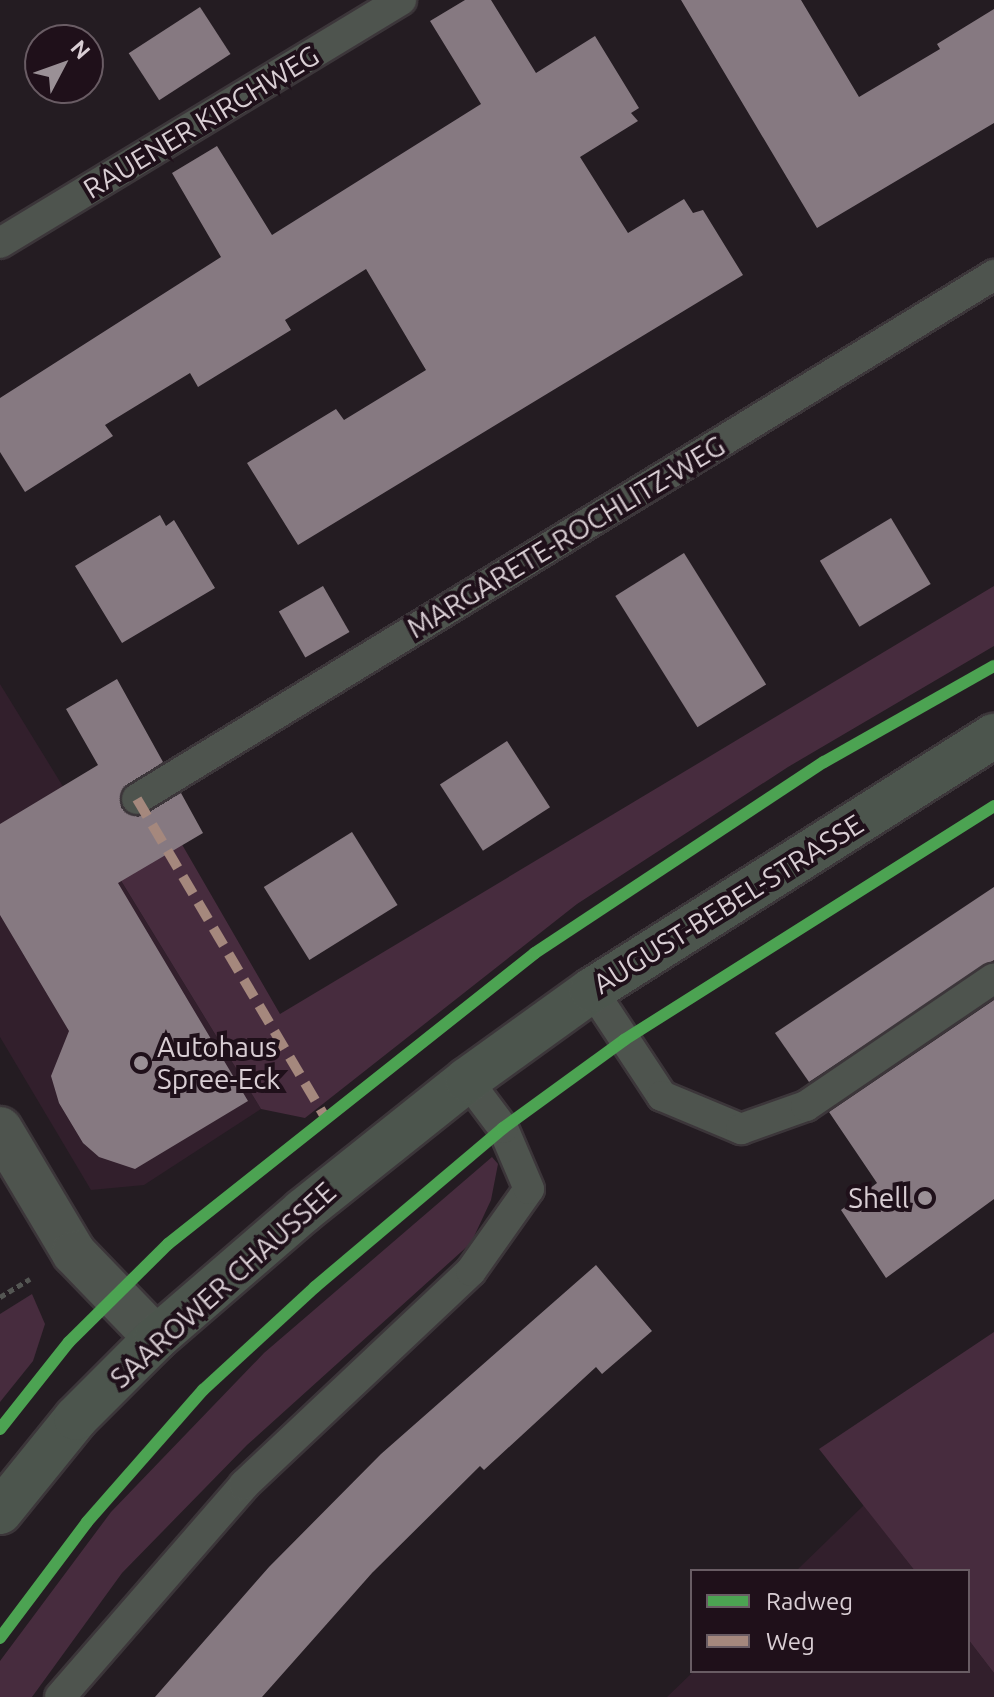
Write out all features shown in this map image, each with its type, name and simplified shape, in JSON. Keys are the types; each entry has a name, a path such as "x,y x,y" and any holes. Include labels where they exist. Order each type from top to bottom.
{"main road":[{"name":"AUGUST-BEBEL-STRASSE","path":"467,1080 592,990 994,736"},
{"name":"SAAROWER CHAUSSEE","path":"0,1512 76,1418 156,1338 303,1211 467,1080"}],"street":[{"path":"0,1129 74,1253 156,1338"}],"lane":[{"name":"RAUENER KIRCHWEG","path":"0,243 401,0"},
{"name":"MARGARETE-ROCHLITZ-WEG","path":"137,799 994,275"},
{"path":"592,990 662,1096 741,1129 806,1106 994,978"},
{"path":"60,1697 244,1485 471,1271 529,1189 503,1128 467,1080"}],"shaded area":[{"path":"994,586 994,646 788,767 577,904 305,1118 261,1109 74,804 147,863 180,841 280,1014"},
{"path":"0,684 261,1109 144,1185 91,1190 0,1037"},
{"path":"492,1157 498,1164 491,1200 471,1243 247,1445 122,1573 32,1697 0,1697 0,1661 111,1512 264,1353"},
{"path":"32,1294 45,1324 33,1361 0,1402 0,1314"},
{"path":"994,1332 994,1673 970,1642 970,1569 913,1569 819,1449"},
{"path":"864,1505 913,1569 798,1569"},
{"path":"970,1642 994,1673 994,1697 667,1697 692,1673 970,1673"}],"building":[{"path":"465,0 491,0 536,73 595,36 639,108 631,113 638,121 580,157 628,233 684,199 693,213 703,210 743,275 298,545 247,463 336,409 344,420 426,370 366,269 285,320 291,330 198,387 190,373 105,425 113,436 25,492 0,452 0,398 221,257 172,173 217,146 272,235 481,104 430,21"},
{"path":"681,0 801,0 859,97 940,49 937,44 994,9 994,123 817,228"},
{"path":"200,7 230,54 159,100 129,53"},
{"path":"160,515 166,526 174,520 215,588 122,643 75,566"},
{"path":"891,518 931,584 860,627 820,561"},
{"path":"684,553 766,684 697,727 615,596"},
{"path":"323,586 350,632 305,657 279,612"},
{"path":"117,679 163,762 122,790 121,808 138,817 181,793 203,833 118,883 248,1101 135,1169 99,1157 83,1143 59,1103 51,1076 69,1031 0,915 0,824 98,765 66,709"},
{"path":"507,741 550,807 483,851 440,785"},
{"path":"352,832 398,905 309,960 264,887"},
{"path":"994,887 994,960 809,1082 775,1033"},
{"path":"994,1000 994,1199 886,1278 841,1210 877,1183 829,1112"},
{"path":"596,1265 652,1331 602,1374 596,1367 484,1470 480,1466 372,1573 262,1697 155,1697 269,1567 381,1454"}],"marked path":[{"path":"137,799 326,1119"}],"cycle path":[{"path":"0,1429 69,1342 168,1244 535,953 824,762 994,666"},
{"path":"0,1638 87,1522 203,1390 315,1287 503,1128 624,1040 994,806"}],"place":[{"name":"Autohaus Spree-Eck","path":"141,1063"},
{"name":"Shell","path":"925,1198"}]}
